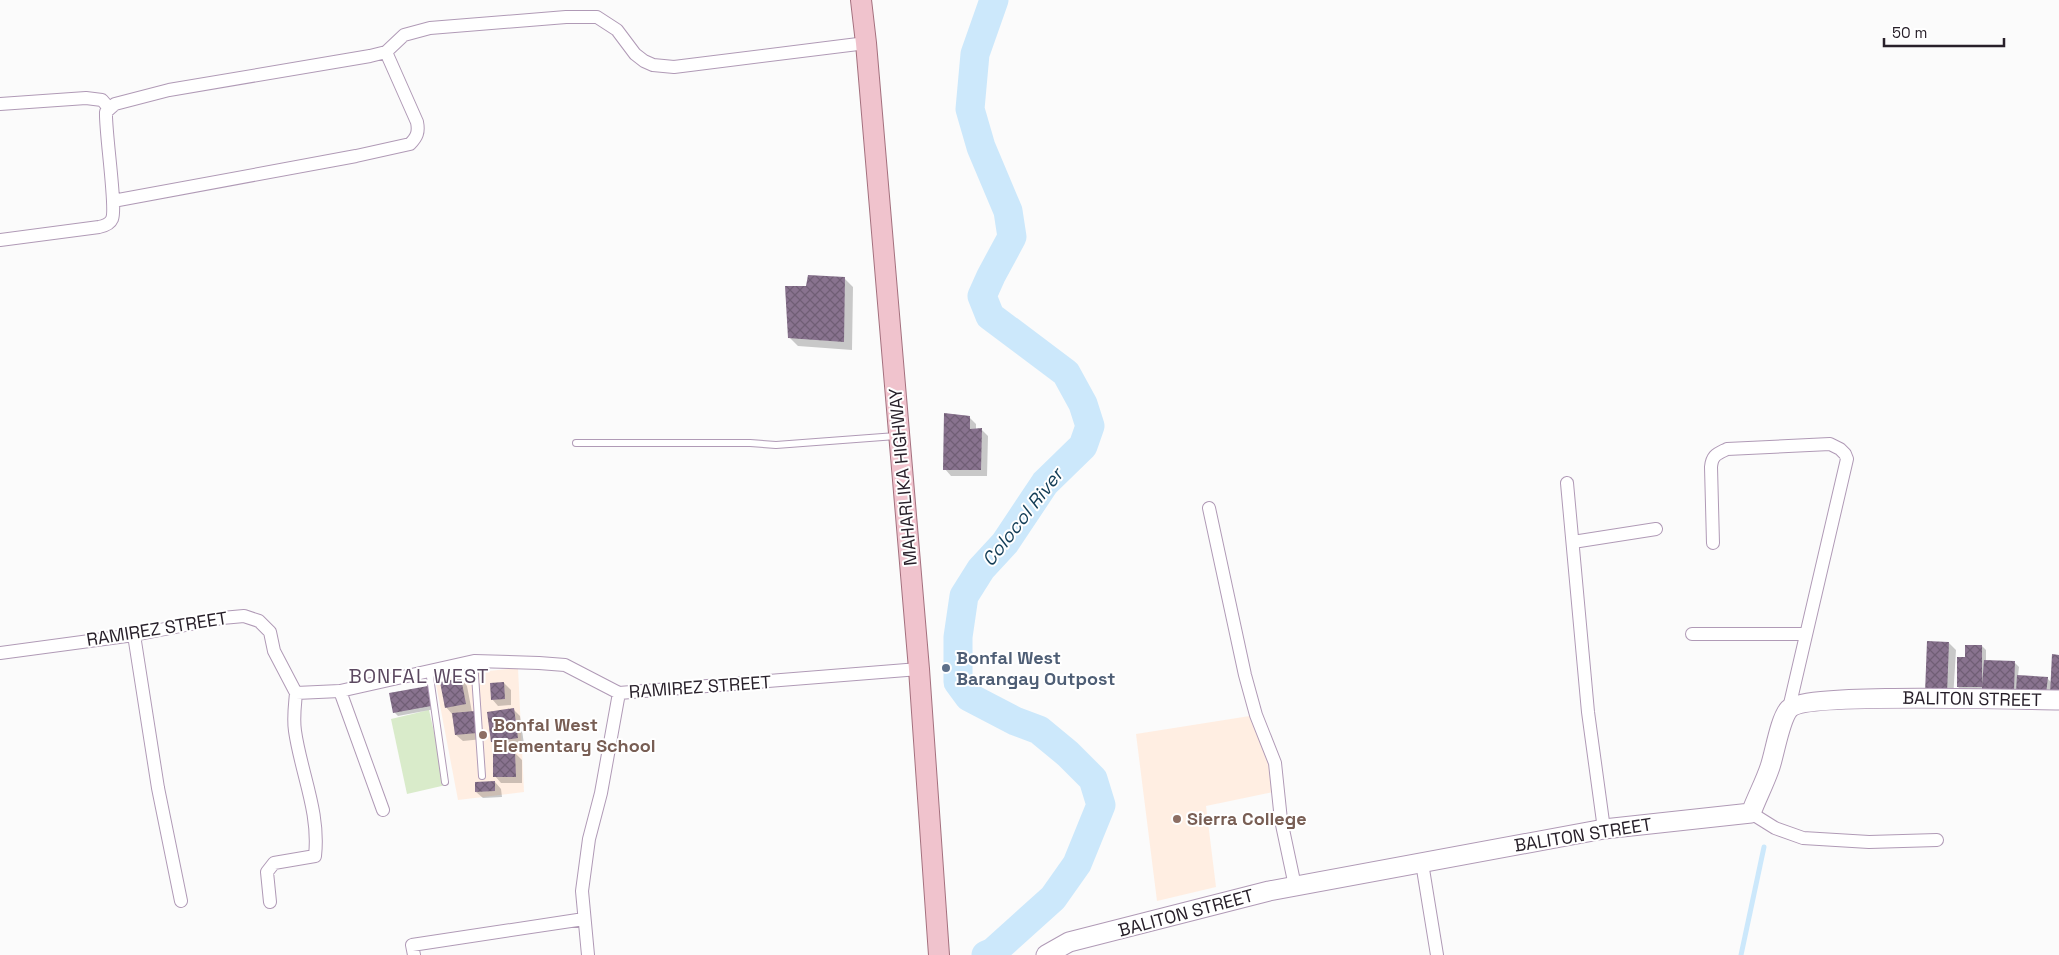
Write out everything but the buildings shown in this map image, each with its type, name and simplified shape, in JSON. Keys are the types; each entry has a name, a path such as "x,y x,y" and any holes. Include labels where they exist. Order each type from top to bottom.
{"main road":[{"name":"MAHARLIKA HIGHWAY","path":"861,0 919,669 938,948"}],"street":[{"path":"0,240 105,226 113,218 106,112 115,104 170,90 370,56 386,52 404,35 430,28 566,17 597,17 617,30 635,54 644,61 653,65 674,67 866,43"},
{"path":"113,201 356,156 410,144 416,138 419,131 418,122 386,52"},
{"path":"0,104 86,98 102,100 109,108"},
{"path":"1713,543 1711,467 1715,454 1727,450 1830,444 1845,454 1847,459 1789,708 1770,766 1751,812 1774,828 1804,838 1869,842 1937,840"},
{"path":"1567,483 1588,712 1604,829"},
{"path":"1209,508 1245,675 1256,715 1275,763 1280,820 1295,886"},
{"path":"1573,542 1656,529"},
{"name":"RAMIREZ STREET","path":"0,653 134,635 222,618 244,616 259,621 270,632 274,652 296,692 340,691 474,661 539,663 565,666 619,693 919,669"},
{"path":"1692,634 1806,634"},
{"path":"134,635 158,788 181,901"},
{"path":"340,691 384,810"},
{"path":"270,902 267,872 274,863 315,856 317,834 295,732 296,692"},
{"path":"588,955 582,891 588,840 601,793 619,693"},
{"name":"BALITON STREET","path":"1789,708 1807,702 1871,698 2059,700"},
{"name":"BALITON STREET","path":"1046,955 1068,942 1269,891 1604,829 1751,812"},
{"path":"1422,863 1437,955"},
{"path":"414,955 412,945 584,919"}],"lane":[{"path":"576,443 750,443 776,445 899,436"},
{"path":"474,661 482,776"},
{"path":"430,670 445,782"}],"shaded area":[{"name":"Bonfal West Elementary School","path":"518,668 524,792 458,800 435,679"},
{"name":"Sierra College","path":"1256,715 1278,791 1206,806 1216,887 1157,901 1136,734"}],"green space":[{"path":"429,710 446,785 407,794 391,719"}],"waterway":[{"name":"Colocol River","path":"986,955 993,952 1053,898 1077,864 1101,805 1093,779 1068,754 1039,730 1015,721 969,697 958,682 958,637 964,596 981,569 1005,543 1045,483 1083,446 1090,426 1083,404 1066,373 990,316 982,296 1012,237 1008,211 981,147 970,109 975,54 994,0"},
{"path":"1741,955 1764,847"}],"place":[{"name":"Bonfal West Barangay Outpost","path":"946,668"},
{"name":"Bonfal West Elementary School","path":"483,735"},
{"name":"Sierra College","path":"1177,819"}],"district":[{"name":"BONFAL WEST","path":"419,676"}]}
